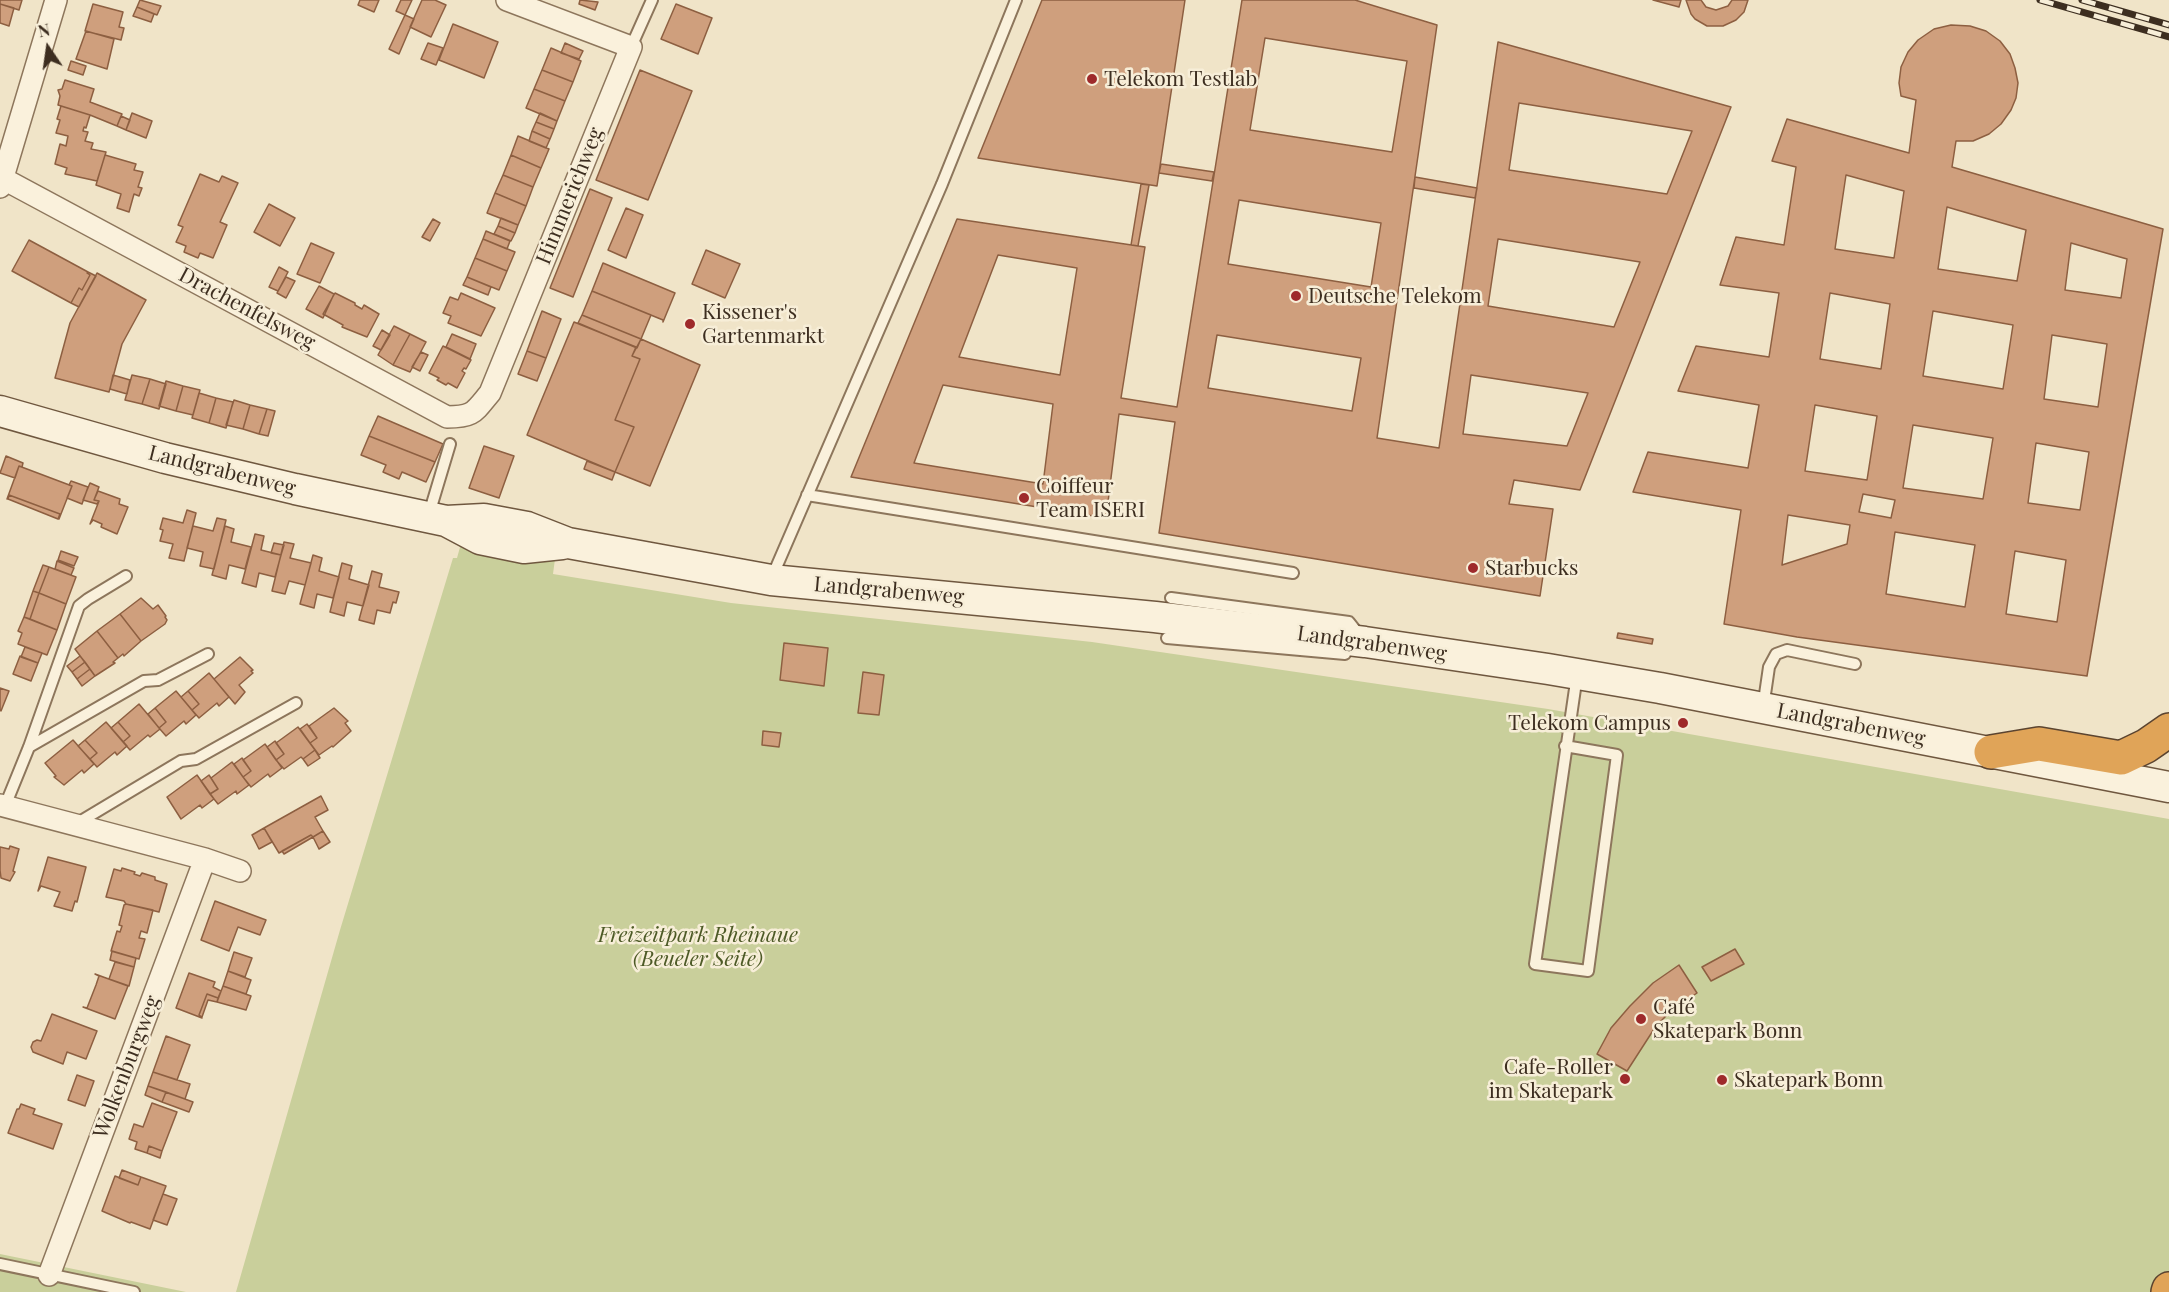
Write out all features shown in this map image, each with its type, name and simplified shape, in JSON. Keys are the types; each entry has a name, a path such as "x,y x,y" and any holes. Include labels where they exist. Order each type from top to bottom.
{"highway":[{"path":"1991,752 2039,744 2121,758 2146,746 2169,730"}],"street":[{"path":"1,181 56,0"},
{"path":"507,0 631,48"},
{"name":"Himmerichweg","path":"490,393 631,48"},
{"name":"Drachenfelsweg","path":"1,181 447,417 462,417 472,413 490,393"},
{"name":"Landgrabenweg","path":"0,411 176,460 295,489 437,519 484,519 527,527 568,543 771,580 1155,617 1365,642 1660,688 2169,787"},
{"path":"2,805 206,859 240,871"},
{"name":"Wolkenburgweg","path":"49,1275 206,859"}],"lane":[{"name":"Himmerichweg","path":"631,48 652,0"},
{"path":"771,580 942,184 1016,0"},
{"path":"437,519 450,444"},
{"path":"807,495 1293,573"},
{"path":"2,805 29,747 79,606 126,576"},
{"path":"1167,638 1344,654 1365,642 1349,622 1171,598"},
{"path":"1763,708 1770,667 1776,654 1786,650 1855,664"},
{"path":"29,747 144,681 158,680 208,654"},
{"path":"1565,747 1617,755 1588,971 1535,964 1565,747 1577,674"},
{"path":"76,824 181,761 196,759 296,703"},
{"path":"0,1264 134,1292"}],"green space":[{"name":"Freizeitpark Rheinaue (Beueler Seite)","path":"462,540 555,559 553,574 731,603 1092,642 1548,709 2169,819 2169,1292 236,1292 340,930 453,558 457,558"},
{"path":"0,1254 186,1292 0,1292"}],"building":[{"path":"0,0 22,0 19,10 0,4"},
{"path":"140,0 161,6 157,15 137,7"},
{"path":"360,0 379,0 374,12 358,5"},
{"path":"401,0 412,0 405,15 396,11"},
{"path":"422,0 435,0 446,5 431,37 410,27"},
{"path":"580,0 598,2 595,10 579,4"},
{"name":"Telekom Testlab","path":"1042,0 1185,0 1157,186 978,158"},
{"name":"Deutsche Telekom","path":"1242,0 1355,0 1437,25 1377,438 1439,448 1498,42 1731,107 1580,490 1514,480 1509,504 1553,509 1540,596 1159,533 1175,422 1119,414 1106,518 851,477 957,219 1145,247 1121,398 1177,407","holes":["1265,38 1407,61 1392,152 1250,130","1519,103 1692,131 1667,194 1509,170","1239,200 1381,223 1371,287 1228,264","1498,239 1640,262 1614,327 1488,306","998,255 1077,268 1060,375 959,357","1217,335 1361,358 1352,411 1208,388","1471,375 1588,393 1567,446 1463,434","943,385 1053,404 1043,484 914,463"]},
{"path":"1653,0 1681,0 1679,7"},
{"path":"1686,0 1701,0 1706,7 1716,10 1728,6 1732,0 1748,0 1744,12 1736,20 1723,26 1707,26 1695,19"},
{"path":"0,4 14,8 9,26 0,23"},
{"path":"93,4 123,12 119,27 124,28 121,40 85,31"},
{"path":"676,4 712,18 698,54 661,39"},
{"path":"137,7 154,14 151,22 133,16"},
{"path":"405,15 414,19 399,54 389,49"},
{"path":"453,24 498,42 484,78 439,60"},
{"path":"1951,25 1970,26 1986,31 2000,41 2010,54 2018,83 2016,98 2001,124 1989,134 1973,141 1956,141 1952,167 2163,229 2087,676 1797,637 1724,624 1741,510 1633,492 1648,452 1748,468 1759,405 1678,391 1696,346 1769,357 1779,293 1720,285 1736,237 1784,245 1796,167 1772,161 1787,119 1909,153 1916,100 1901,96 1899,83 1901,67 1908,52 1918,40 1934,29","holes":["1846,175 1904,191 1894,258 1835,249","1947,207 2026,230 2017,281 1938,269","2071,243 2127,259 2121,298 2065,290","1830,293 1890,304 1881,369 1820,359","1933,311 2013,325 2003,389 1923,376","2052,335 2107,344 2098,407 2044,399","1815,405 1877,416 1867,480 1805,471","1913,425 1993,438 1983,499 1903,488","2036,443 2089,452 2080,510 2028,503","1788,515 1850,525 1847,544 1782,565","1895,532 1975,545 1965,607 1886,594","2015,551 2066,560 2057,622 2006,614"]},
{"path":"86,31 114,39 107,69 76,59"},
{"path":"428,43 443,48 436,65 421,59"},
{"path":"565,43 583,51 579,59 561,53"},
{"path":"551,48 581,61 573,82 542,70"},
{"path":"71,61 86,66 83,75 68,70"},
{"path":"542,70 573,82 565,101 534,89"},
{"path":"640,70 692,91 648,200 596,180"},
{"path":"65,80 94,89 90,102 122,114 117,126 58,105 60,96 58,90 62,89"},
{"path":"534,89 565,101 557,121 526,108"},
{"path":"61,106 90,115 83,131 88,132 85,141 93,143 91,149 106,152 97,181 65,174 67,168 55,164 60,144 66,146 68,136 56,133"},
{"path":"132,113 152,121 146,138 126,130"},
{"path":"540,113 557,121 554,129 536,122"},
{"path":"121,116 130,120 126,130 117,126"},
{"path":"536,122 554,129 550,139 532,131"},
{"path":"532,131 550,139 546,148 529,141"},
{"path":"518,136 549,149 541,168 511,155"},
{"path":"105,155 136,164 134,170 143,172 138,187 142,188 139,196 134,194 129,212 117,208 121,194 96,185"},
{"path":"511,155 541,168 533,187 503,175"},
{"path":"1161,164 1214,172 1212,181 1159,173"},
{"path":"200,174 219,182 222,176 238,183 220,222 227,225 213,258 200,253 198,258 184,252 186,246 176,242 183,227 178,225"},
{"path":"503,175 533,187 526,206 495,193"},
{"path":"1415,177 1477,188 1475,198 1414,188"},
{"path":"1141,184 1149,185 1138,246 1131,245"},
{"path":"590,189 612,198 573,297 550,288"},
{"path":"495,193 526,206 518,225 487,213"},
{"path":"269,204 295,218 280,246 254,232"},
{"path":"626,208 643,215 626,258 608,250"},
{"path":"501,218 518,225 515,233 498,226"},
{"path":"433,219 440,223 430,241 422,237"},
{"path":"498,226 515,233 511,241 494,234"},
{"path":"486,231 510,241 507,249 483,239"},
{"path":"483,239 515,252 507,271 475,258"},
{"path":"29,240 90,275 82,290 79,288 71,303 12,271"},
{"path":"311,243 334,253 320,283 297,274"},
{"path":"706,250 740,264 725,298 692,284"},
{"path":"475,258 507,271 499,290 467,277"},
{"path":"603,263 675,293 663,322 663,320 592,291"},
{"path":"279,267 288,272 278,291 269,287"},
{"path":"88,272 96,276 79,307 71,303 79,288 82,290 90,275"},
{"path":"97,273 146,300 122,344 109,392 55,378 70,323"},
{"path":"286,277 295,281 286,298 277,293"},
{"path":"467,277 491,287 488,295 463,285"},
{"path":"319,286 334,294 323,318 306,309"},
{"path":"592,291 651,315 641,339 582,315"},
{"path":"335,293 362,309 364,305 379,314 367,337 342,327 343,325 323,314"},
{"path":"461,293 495,308 481,336 448,323 451,316 443,313 450,297 458,300"},
{"path":"542,311 561,319 546,358 527,351"},
{"path":"582,315 641,339 637,348 578,323"},
{"name":"Kissener's Gartenmarkt","path":"574,322 636,347 632,356 640,359 615,420 634,427 615,472 527,435"},
{"path":"394,326 410,334 393,365 378,355"},
{"path":"382,330 390,335 381,350 373,346"},
{"path":"410,334 426,342 410,372 393,365"},
{"path":"452,334 476,344 470,359 446,347"},
{"path":"641,339 700,365 650,486 615,472 634,427 615,420 640,359 632,356"},
{"path":"443,346 471,360 466,369 462,371 465,373 457,388 448,383 446,385 429,373"},
{"path":"527,351 546,358 537,381 518,374"},
{"path":"421,352 428,355 420,371 412,367"},
{"path":"113,375 130,380 127,394 110,389"},
{"path":"132,375 150,379 142,404 125,400"},
{"path":"150,379 166,384 159,409 142,404"},
{"path":"166,381 183,386 176,411 159,406"},
{"path":"183,386 200,390 193,415 176,411"},
{"path":"199,393 216,398 209,423 192,418"},
{"path":"216,398 233,402 226,428 209,423"},
{"path":"234,400 250,405 243,429 226,425"},
{"path":"250,405 267,409 259,434 243,429"},
{"path":"267,409 275,411 268,436 259,434"},
{"path":"378,416 443,444 435,462 369,436"},
{"path":"369,436 435,462 426,482 402,472 399,479 383,472 386,465 361,455"},
{"path":"484,446 514,456 499,498 469,488"},
{"path":"6,456 23,463 22,467 19,466 15,478 0,473"},
{"path":"587,461 615,472 612,480 584,469"},
{"path":"19,466 72,486 59,519 60,514 9,495 7,499"},
{"path":"71,481 88,487 82,504 67,498 72,486 69,485"},
{"path":"90,483 99,487 94,500 99,501 97,504 83,500"},
{"path":"98,491 120,499 119,504 128,507 117,534 101,527 102,524 93,520 90,524 99,501 94,500"},
{"path":"1863,494 1895,500 1891,518 1859,512"},
{"path":"9,495 60,514 58,519 8,499"},
{"path":"187,510 196,513 184,561 169,558 173,544 160,541 163,518 183,523"},
{"path":"217,518 226,520 214,569 200,566 203,552 187,548 193,526 213,531"},
{"path":"225,526 234,529 231,542 251,547 245,569 229,565 226,579 212,575"},
{"path":"255,534 264,536 261,550 281,555 275,577 259,573 256,587 242,583"},
{"path":"284,542 294,544 290,558 311,563 305,585 289,581 285,594 272,591"},
{"path":"274,543 284,545 281,555 271,553"},
{"path":"61,551 78,557 74,566 58,560"},
{"path":"313,555 322,558 319,571 339,577 333,598 317,594 314,608 300,604"},
{"path":"57,561 74,568 71,575 55,569"},
{"path":"342,563 352,566 349,579 369,585 363,606 347,602 344,616 330,612"},
{"path":"43,565 49,567 39,593 33,591"},
{"path":"49,567 76,577 66,604 39,593"},
{"path":"372,571 382,574 379,587 399,592 390,613 377,610 374,624 359,620"},
{"path":"33,591 39,593 30,619 24,617"},
{"path":"39,593 66,604 57,630 30,619"},
{"path":"141,598 153,609 158,605 167,620 165,624 141,641 120,614"},
{"path":"120,614 141,641 124,656 123,654 118,658 97,631"},
{"path":"24,617 57,630 47,655 18,644 22,633 18,631"},
{"path":"97,631 118,658 113,662 115,663 95,676 75,649"},
{"path":"1618,633 1653,639 1652,644 1617,638"},
{"path":"784,643 828,648 824,686 780,680"},
{"path":"25,647 42,653 38,663 21,657"},
{"path":"20,656 38,663 31,681 13,674"},
{"path":"80,656 85,662 72,672 67,666"},
{"path":"240,657 253,670 251,671 253,673 239,685 245,692 235,704 214,679"},
{"path":"85,662 90,669 77,679 72,672"},
{"path":"90,669 95,676 82,686 77,679"},
{"path":"863,672 884,675 879,715 858,713"},
{"path":"209,673 229,697 219,706 217,703 199,718 192,710 199,704 188,691"},
{"path":"0,688 9,691 1,711 0,710"},
{"path":"176,691 196,715 186,724 184,721 166,736 159,728 166,722 155,708"},
{"path":"188,691 199,704 192,710 181,697"},
{"path":"139,704 160,729 150,737 148,735 130,750 123,742 130,736 118,722"},
{"path":"155,708 166,722 159,728 148,714"},
{"path":"334,708 348,721 345,723 351,731 333,747 319,755 310,743 317,738 309,726"},
{"path":"106,722 127,746 117,755 115,752 97,767 90,759 97,753 85,740"},
{"path":"118,722 130,736 123,742 111,728"},
{"path":"307,724 317,738 310,743 300,729"},
{"path":"298,727 315,750 284,769 276,760 284,754 276,743"},
{"path":"763,731 781,733 779,747 762,745"},
{"path":"73,740 94,764 84,773 82,770 64,785 54,777 56,776 45,763"},
{"path":"85,740 97,753 90,759 78,746"},
{"path":"275,741 284,754 276,760 267,747"},
{"path":"265,744 282,768 270,777 268,774 251,787 243,777 251,771 243,760"},
{"path":"315,750 320,758 308,766 303,759"},
{"path":"242,758 251,771 243,777 234,764"},
{"path":"232,762 249,785 218,804 210,794 218,789 211,778"},
{"path":"197,775 214,799 202,808 200,805 181,819 167,797"},
{"path":"209,775 218,789 210,794 201,781"},
{"path":"321,796 328,810 315,817 323,831 279,853 264,828"},
{"path":"264,828 272,842 259,849 252,835"},
{"path":"323,831 330,842 319,849 313,837"},
{"path":"311,835 313,837 284,854 282,851"},
{"path":"10,846 19,849 13,871 15,872 10,881 1,878 0,847 9,849"},
{"path":"48,857 86,867 77,902 75,901 72,911 54,906 60,892 41,886 38,891"},
{"path":"122,868 140,876 142,873 155,877 155,880 167,884 159,912 106,897 114,869 121,871"},
{"path":"215,901 266,920 260,935 238,927 229,951 201,940"},
{"path":"126,904 153,910 147,933 141,931 139,938 145,939 139,959 111,951 117,931 120,932 122,926 119,925"},
{"path":"1735,949 1744,964 1711,981 1702,967"},
{"path":"112,951 136,958 134,967 110,960"},
{"path":"234,952 252,958 245,977 228,971"},
{"path":"115,962 134,967 129,986 109,979"},
{"name":"Café Skatepark Bonn","path":"1679,965 1697,993 1671,1011 1656,1026 1627,1071 1597,1054 1611,1028 1630,1006 1653,983"},
{"path":"228,971 251,980 246,994 223,986"},
{"path":"189,973 215,982 213,987 221,991 218,998 207,994 199,1015 202,1018 176,1008"},
{"path":"95,974 128,986 115,1019 83,1007 87,1008 96,985 99,976"},
{"path":"223,986 251,996 246,1010 217,1002"},
{"path":"207,994 218,998 217,1002 208,1000 202,1017 199,1015"},
{"path":"52,1014 97,1031 86,1059 67,1052 63,1064 33,1052 31,1047 33,1042 41,1041"},
{"path":"166,1036 190,1045 177,1080 153,1072"},
{"path":"153,1072 190,1084 185,1099 148,1086"},
{"path":"77,1075 94,1081 85,1106 68,1100"},
{"path":"148,1086 166,1092 162,1102 145,1095"},
{"path":"166,1092 193,1102 189,1112 162,1102"},
{"path":"152,1103 177,1112 162,1151 149,1146 147,1153 135,1149 137,1142 129,1139 134,1124 143,1127"},
{"path":"21,1104 35,1109 33,1114 62,1124 53,1149 8,1133"},
{"path":"149,1146 162,1151 160,1158 147,1153"},
{"path":"122,1170 141,1177 138,1185 119,1178"},
{"path":"115,1176 138,1185 141,1177 166,1186 150,1229 102,1211"},
{"path":"163,1194 177,1199 167,1225 153,1220"}],"railway":[{"path":"2040,0 2169,37"},
{"path":"2082,0 2169,25"}],"place":[{"name":"Telekom Testlab","path":"1092,79"},
{"name":"Deutsche Telekom","path":"1296,296"},
{"name":"Kissener's Gartenmarkt","path":"690,324"},
{"name":"Coiffeur Team ISERI","path":"1024,498"},
{"name":"Starbucks","path":"1473,568"},
{"name":"Telekom Campus","path":"1683,723"},
{"name":"Café Skatepark Bonn","path":"1641,1019"},
{"name":"Cafe-Roller im Skatepark","path":"1625,1079"},
{"name":"Skatepark Bonn","path":"1722,1080"}]}
